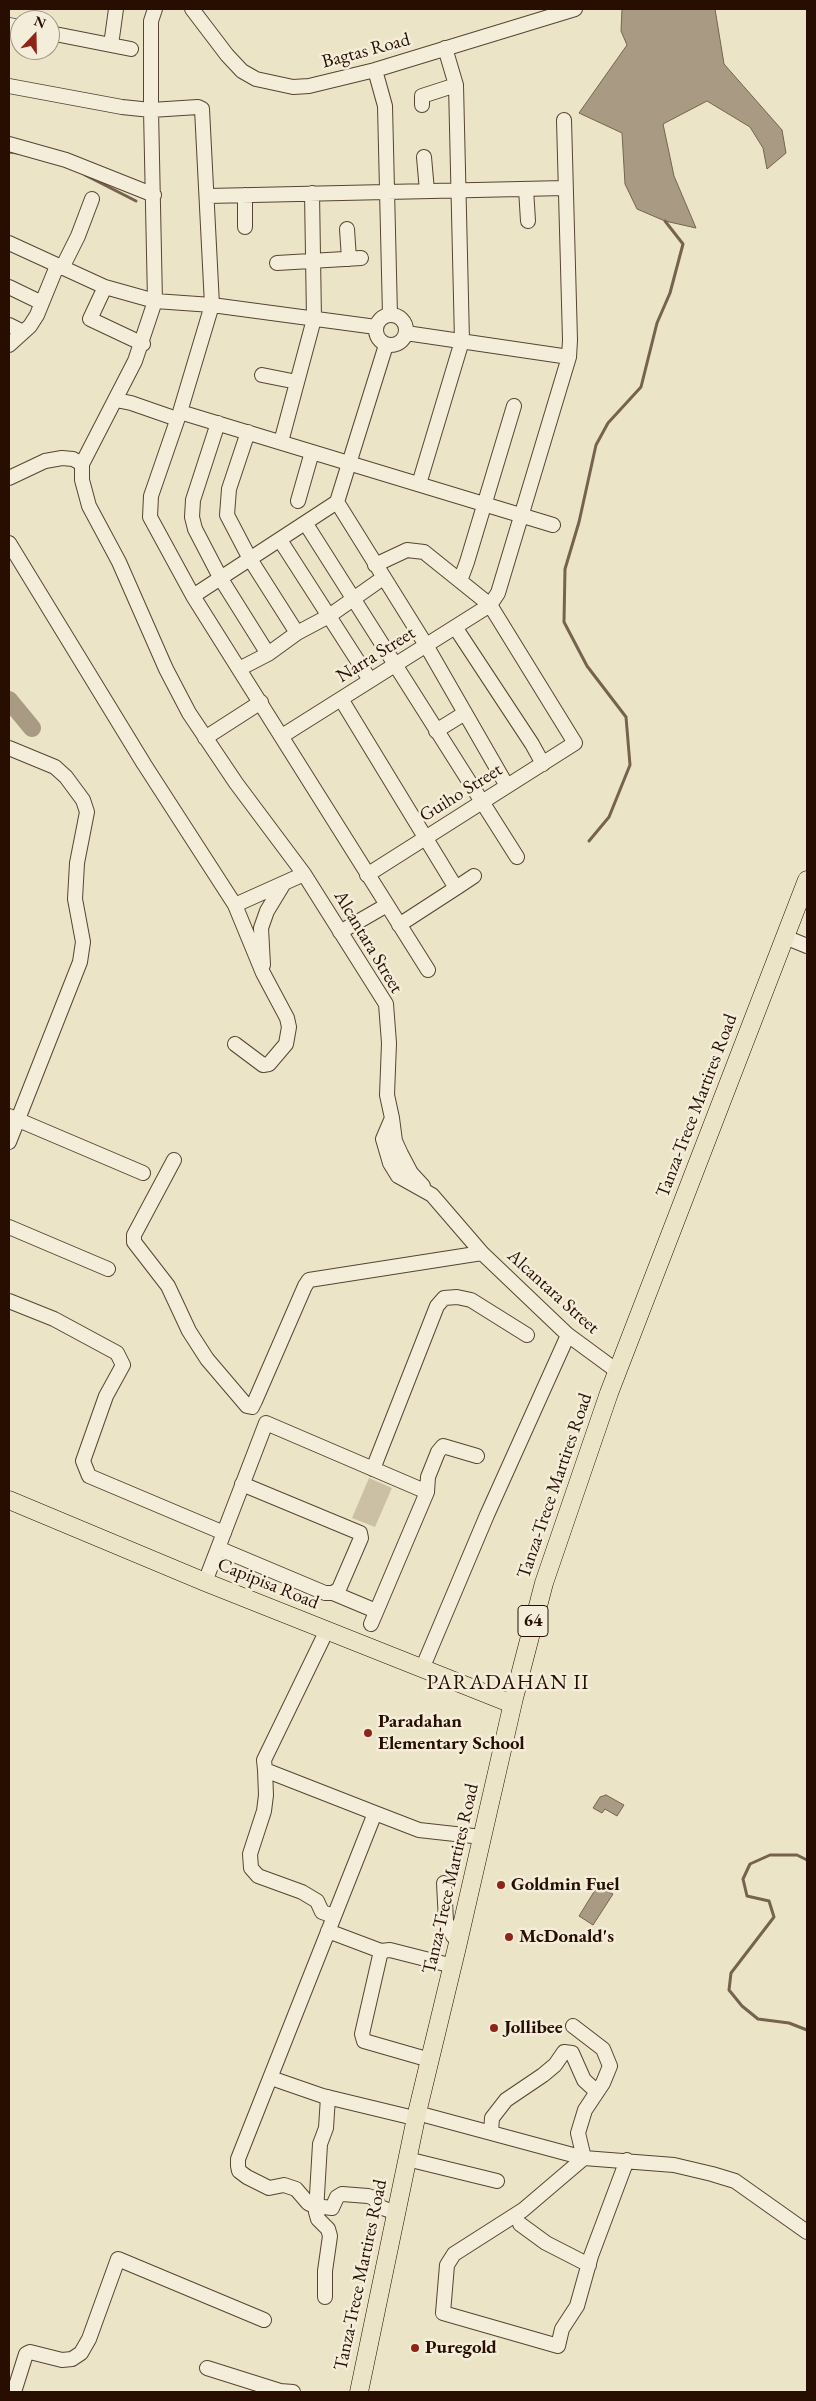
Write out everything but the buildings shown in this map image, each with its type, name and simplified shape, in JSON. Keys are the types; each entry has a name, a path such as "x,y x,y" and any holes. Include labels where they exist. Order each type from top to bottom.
{"main road":[{"name":"Tanza-Trece Martires Road","path":"359,2392 417,2113 459,1941 512,1704 544,1583 617,1371 807,880"},
{"name":"Capipisa Road","path":"9,1500 205,1582 512,1704"}],"street":[{"path":"111,45 116,9"},
{"path":"9,478 45,461 73,458 82,464 143,344 156,301 151,21 155,9"},
{"name":"Bagtas Road","path":"192,9 227,55 242,71 256,79 300,86 374,70 575,9"},
{"path":"60,35 130,49"},
{"path":"419,484 462,341 456,85 445,48"},
{"path":"374,70 385,106 390,315"},
{"path":"422,105 422,96 456,85"},
{"path":"9,86 122,107 152,110 198,107 202,109 208,196 212,305 178,415 150,496 150,516 193,596 428,970"},
{"path":"375,565 407,550 424,552 490,605 498,593 569,356 564,120"},
{"path":"9,144 66,160 154,194"},
{"path":"424,157 427,191"},
{"path":"208,196 565,188"},
{"path":"526,189 528,221"},
{"path":"281,442 314,319 312,193"},
{"path":"245,195 245,227"},
{"path":"9,345 23,332 37,314 60,267 78,236 92,199"},
{"path":"277,263 355,259 347,229"},
{"path":"9,243 105,287 156,301 212,305 376,327"},
{"path":"9,287 42,303"},
{"path":"105,287 90,319 143,344"},
{"path":"390,315 402,321 406,333 404,338 396,344 386,345 379,340 376,327 381,319 390,315"},
{"path":"9,325 23,332"},
{"path":"406,333 569,356"},
{"path":"193,596 337,502 386,345"},
{"path":"262,376 298,382"},
{"path":"116,400 248,432 553,524"},
{"path":"460,581 514,406"},
{"path":"218,424 192,508 195,529 221,579 268,654"},
{"path":"248,432 229,489 226,506 227,515 250,559 297,633"},
{"path":"298,501 312,452"},
{"name":"Alcantara Street","path":"82,464 82,480 89,506 119,562 166,669 205,738 304,874 386,1004 389,1043 387,1095 392,1118 383,1140 390,1163 398,1176 432,1195 482,1253 568,1335 617,1371"},
{"path":"337,502 382,578 426,645 507,786"},
{"path":"306,524 481,803 517,857"},
{"path":"280,540 370,680"},
{"path":"9,544 149,772 235,905 263,974 287,1018 289,1027 286,1044 266,1065 235,1044"},
{"path":"239,669 268,654 297,633 329,616 382,578"},
{"name":"Narra Street","path":"282,736 490,605"},
{"name":"Guiho Street","path":"368,875 575,743 490,605"},
{"path":"455,627 532,744 543,764"},
{"path":"341,699 456,888"},
{"path":"205,738 260,702"},
{"path":"436,731 466,713"},
{"path":"9,748 55,767 66,777 83,800 86,812 76,863 75,899 83,942 80,962 14,1118 9,1142"},
{"path":"235,905 304,874"},
{"path":"399,925 474,876"},
{"path":"263,974 261,928 267,912 284,883"},
{"path":"340,932 387,905"},
{"path":"785,937 807,946"},
{"path":"14,1118 143,1173"},
{"path":"174,1160 134,1235 134,1242 168,1286 189,1331 207,1359 247,1406 252,1407 309,1280 482,1253"},
{"path":"9,1227 108,1269"},
{"path":"372,1469 437,1306 444,1298 457,1297 471,1300 527,1335"},
{"path":"9,1301 54,1319 118,1353 123,1366 106,1396 83,1461 89,1476 224,1533"},
{"path":"422,1668 487,1515 568,1335"},
{"path":"205,1582 266,1423 427,1492"},
{"path":"370,1624 427,1492 428,1477 438,1452 443,1446 478,1456"},
{"path":"218,1548 326,1594 340,1589 361,1538 360,1533 242,1484"},
{"path":"333,1593 376,1611"},
{"path":"327,1630 264,1760 266,1795 264,1811 250,1854 252,1868 258,1876 302,1892 317,1901 322,1912 334,1916"},
{"path":"265,1770 419,1830 482,1837"},
{"path":"375,1814 238,2159 239,2171 269,2188 284,2185 296,2189 308,2203 332,2208 337,2197 342,2194 368,2196 374,2198 380,2207 396,2213"},
{"path":"444,1883 446,1921 453,1936 459,1941"},
{"path":"328,1931 381,1951 390,1950 453,1966"},
{"path":"381,1951 362,2034 364,2041 430,2060"},
{"path":"573,2026 602,2049 610,2066 597,2092 584,2110 578,2133 584,2158"},
{"path":"491,2132 492,2118 506,2100 543,2075 555,2065 564,2052 572,2053 584,2080 597,2092"},
{"path":"271,2078 299,2089 328,2097 410,2116 417,2113 584,2158 674,2165 735,2181 807,2232"},
{"path":"325,2297 325,2271 330,2236 328,2229 316,2217 319,2151 326,2128 328,2097"},
{"path":"584,2158 523,2210 454,2254 447,2265 443,2313 558,2346 562,2329 577,2306 589,2265 627,2160"},
{"path":"407,2159 497,2181"},
{"path":"520,2224 546,2243 589,2265"},
{"path":"14,2392 26,2354 30,2352 62,2360 72,2359 81,2353 89,2339 118,2258 264,2320"},
{"path":"207,2368 280,2391 293,2392"}],"shaded area":[{"path":"622,9 715,9 724,64 782,130 786,153 767,169 763,148 750,127 707,101 663,124 674,176 696,228 665,221 637,209 625,184 622,133 579,113 627,45 621,31"},
{"path":"369,1478 392,1488 375,1527 352,1518"},
{"path":"606,1795 624,1805 617,1816 605,1809 602,1813 593,1808 600,1797"},
{"path":"597,1887 613,1894 593,1925 579,1916"}],"waterway":[{"path":"9,152 18,153"},
{"path":"85,175 136,201"},
{"path":"589,841 609,817 630,765 626,717 587,666 564,622 565,569 579,522 596,445 608,423 641,387 657,323 670,293 683,244 665,221"},
{"path":"9,700 32,728"},
{"path":"807,1860 797,1855 770,1855 750,1864 743,1879 747,1896 769,1901 774,1917 731,1973 729,1990 742,2006 758,2019 789,2023 807,2030"}],"place":[{"name":"Paradahan Elementary School","path":"368,1733"},
{"name":"Goldmin Fuel","path":"501,1885"},
{"name":"McDonald's","path":"509,1937"},
{"name":"Jollibee","path":"494,2028"},
{"name":"Puregold","path":"415,2348"}],"district":[{"name":"PARADAHAN II","path":"508,1683"}]}
